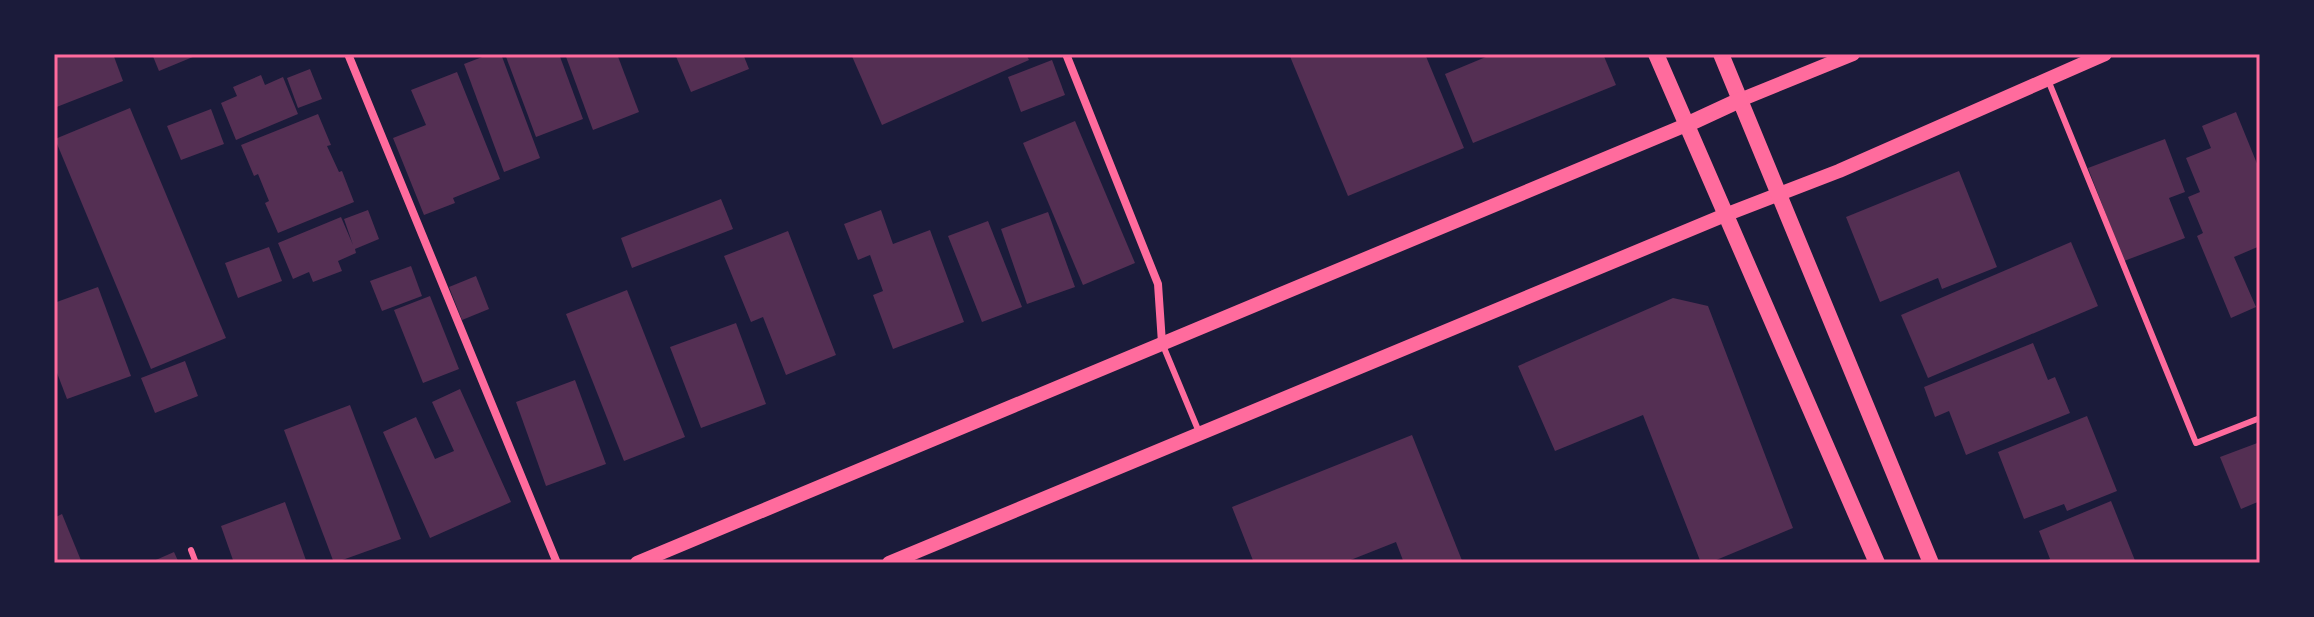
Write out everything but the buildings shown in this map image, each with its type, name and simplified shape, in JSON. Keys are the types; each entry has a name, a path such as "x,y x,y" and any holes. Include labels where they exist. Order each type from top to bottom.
{"main road":[{"path":"1656,54 1877,563"},
{"path":"1721,54 1931,563"},
{"path":"1686,125 1740,100"}],"street":[{"path":"1066,54 1158,284 1162,343"},
{"path":"1740,100 1853,54"},
{"path":"889,563 1779,194 2105,54"},
{"path":"351,55 557,563"},
{"path":"637,563 1686,125"}],"lane":[{"path":"2047,79 2196,443 2260,418"},
{"path":"1162,343 1200,434"},
{"path":"191,550 196,563"}]}
